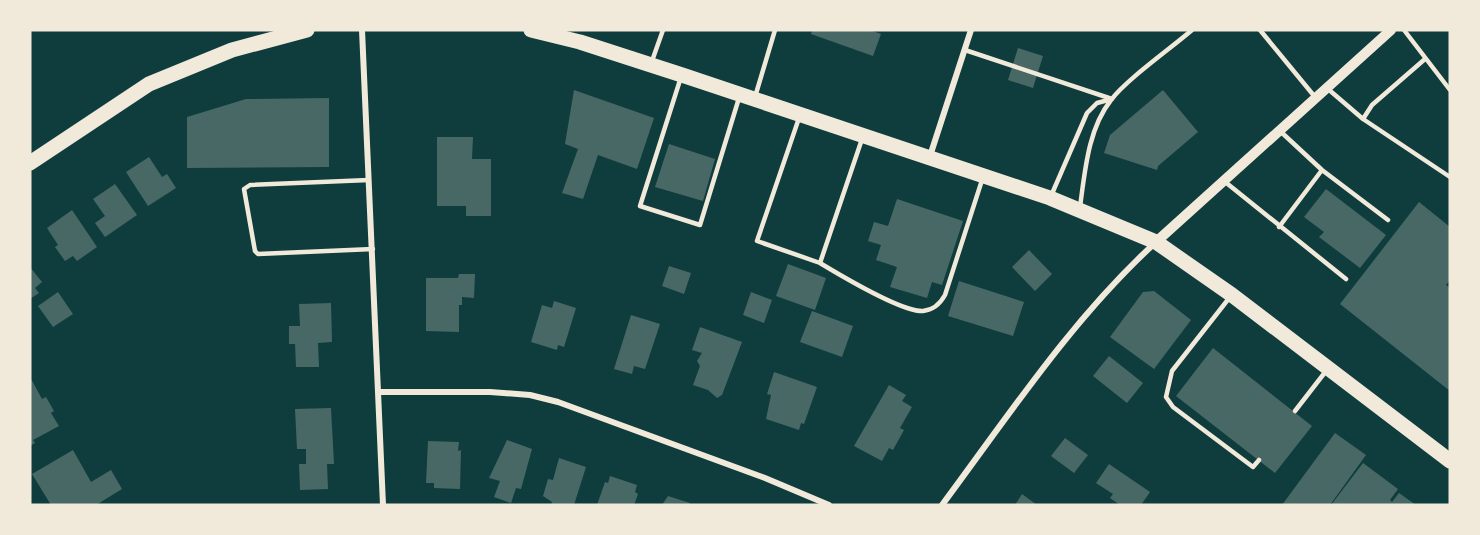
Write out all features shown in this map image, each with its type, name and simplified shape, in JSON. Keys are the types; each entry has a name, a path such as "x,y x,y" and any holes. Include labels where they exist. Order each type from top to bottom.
{"main road":[{"path":"30,163 149,84 221,54 307,30"},
{"path":"538,31 682,75 1050,198 1156,242 1232,295 1450,461"}],"street":[{"path":"362,30 382,505"},
{"path":"928,159 971,30"},
{"path":"942,505 1076,328 1131,265 1391,30"},
{"path":"378,392 530,395 558,402 754,474 830,505"}],"lane":[{"path":"651,65 663,30"},
{"path":"682,75 640,206 700,225 747,97 775,30"},
{"path":"1080,211 1086,161 1099,122 1112,99 1192,30"},
{"path":"1260,30 1317,99"},
{"path":"1404,30 1450,90"},
{"path":"965,50 1112,99"},
{"path":"1363,118 1372,105 1425,59"},
{"path":"1328,89 1363,118 1450,177"},
{"path":"1050,198 1087,113 1097,104 1112,99"},
{"path":"800,116 757,242 820,263 855,286 918,311 933,308 945,295 983,177"},
{"path":"1280,131 1322,170 1388,220"},
{"path":"820,263 863,137"},
{"path":"1279,227 1322,170"},
{"path":"369,180 250,185 244,189 255,251 258,254 372,249"},
{"path":"1224,181 1346,279"},
{"path":"1232,295 1172,371 1166,397 1173,407 1253,467 1259,460"},
{"path":"1294,411 1328,368"}],"building":[{"path":"812,30 870,30 881,34 873,56 811,34"},
{"path":"1018,48 1043,56 1033,88 1008,80"},
{"path":"574,90 654,118 637,169 598,155 583,199 562,193 578,149 565,144"},
{"path":"1163,90 1198,132 1158,166 1157,170 1104,153 1110,135"},
{"path":"329,98 329,167 187,168 187,117 246,99"},
{"path":"437,137 473,137 472,159 491,159 491,216 466,216 466,206 437,206"},
{"path":"669,144 715,159 703,201 655,187"},
{"path":"149,157 162,177 167,174 176,188 148,206 126,172"},
{"path":"115,184 137,215 105,237 95,223 105,216 93,199"},
{"path":"1326,189 1386,235 1360,268 1319,237 1324,232 1304,217"},
{"path":"897,199 963,221 942,285 932,282 927,298 890,287 897,267 876,260 881,245 868,241 874,222 888,226"},
{"path":"1419,202 1450,227 1450,280 1446,285 1450,288 1450,391 1340,304"},
{"path":"72,210 97,247 77,261 73,256 65,261 55,247 58,245 47,228"},
{"path":"1029,250 1052,274 1035,291 1012,267"},
{"path":"788,264 826,278 815,310 776,296"},
{"path":"669,266 691,273 684,294 662,286"},
{"path":"30,267 42,282 35,288 39,293 30,299"},
{"path":"459,274 475,274 474,298 462,297 462,305 459,305 459,332 426,331 426,278 458,278"},
{"path":"959,281 1024,302 1013,336 948,316"},
{"path":"1154,291 1191,320 1154,369 1110,337 1143,292"},
{"path":"58,292 73,314 53,327 38,306"},
{"path":"751,292 772,300 764,323 743,315"},
{"path":"554,301 576,308 564,347 558,345 557,350 531,342 542,305 552,308"},
{"path":"331,303 332,342 318,343 319,367 296,367 295,344 289,344 289,326 300,326 299,304"},
{"path":"812,311 853,326 842,357 800,342"},
{"path":"631,315 660,324 645,369 634,366 632,374 614,369"},
{"path":"700,327 742,342 722,395 717,398 708,390 693,385 700,366 697,361 702,353 692,350"},
{"path":"1213,348 1312,426 1275,473 1176,396"},
{"path":"1109,356 1143,383 1127,403 1093,376"},
{"path":"774,372 817,387 804,424 801,423 799,430 766,419 771,395 767,394"},
{"path":"30,377 42,399 46,397 54,411 51,413 59,426 33,440 35,443 30,446"},
{"path":"889,385 906,395 902,401 912,407 900,428 904,430 893,450 889,448 882,461 854,446"},
{"path":"331,408 334,464 327,464 328,489 300,490 299,464 306,464 306,449 297,449 295,409"},
{"path":"1335,433 1366,455 1330,505 1282,505"},
{"path":"1065,438 1088,455 1074,473 1051,456"},
{"path":"507,440 532,449 521,489 516,488 511,503 494,497 500,481 489,478"},
{"path":"428,441 459,442 458,451 461,450 460,489 434,488 434,483 426,483"},
{"path":"73,450 91,482 111,470 122,489 96,505 51,505 32,474"},
{"path":"559,458 586,467 574,505 551,505 552,502 543,496 548,479 553,480"},
{"path":"1363,463 1398,489 1390,500 1392,502 1399,493 1416,505 1331,505"},
{"path":"1109,464 1150,492 1141,505 1120,505 1110,498 1113,494 1096,483"},
{"path":"610,476 637,485 635,492 638,494 634,505 597,505 605,482 608,483"},
{"path":"1022,494 1037,505 1015,505"},
{"path":"668,496 690,503 690,505 662,505"}]}
